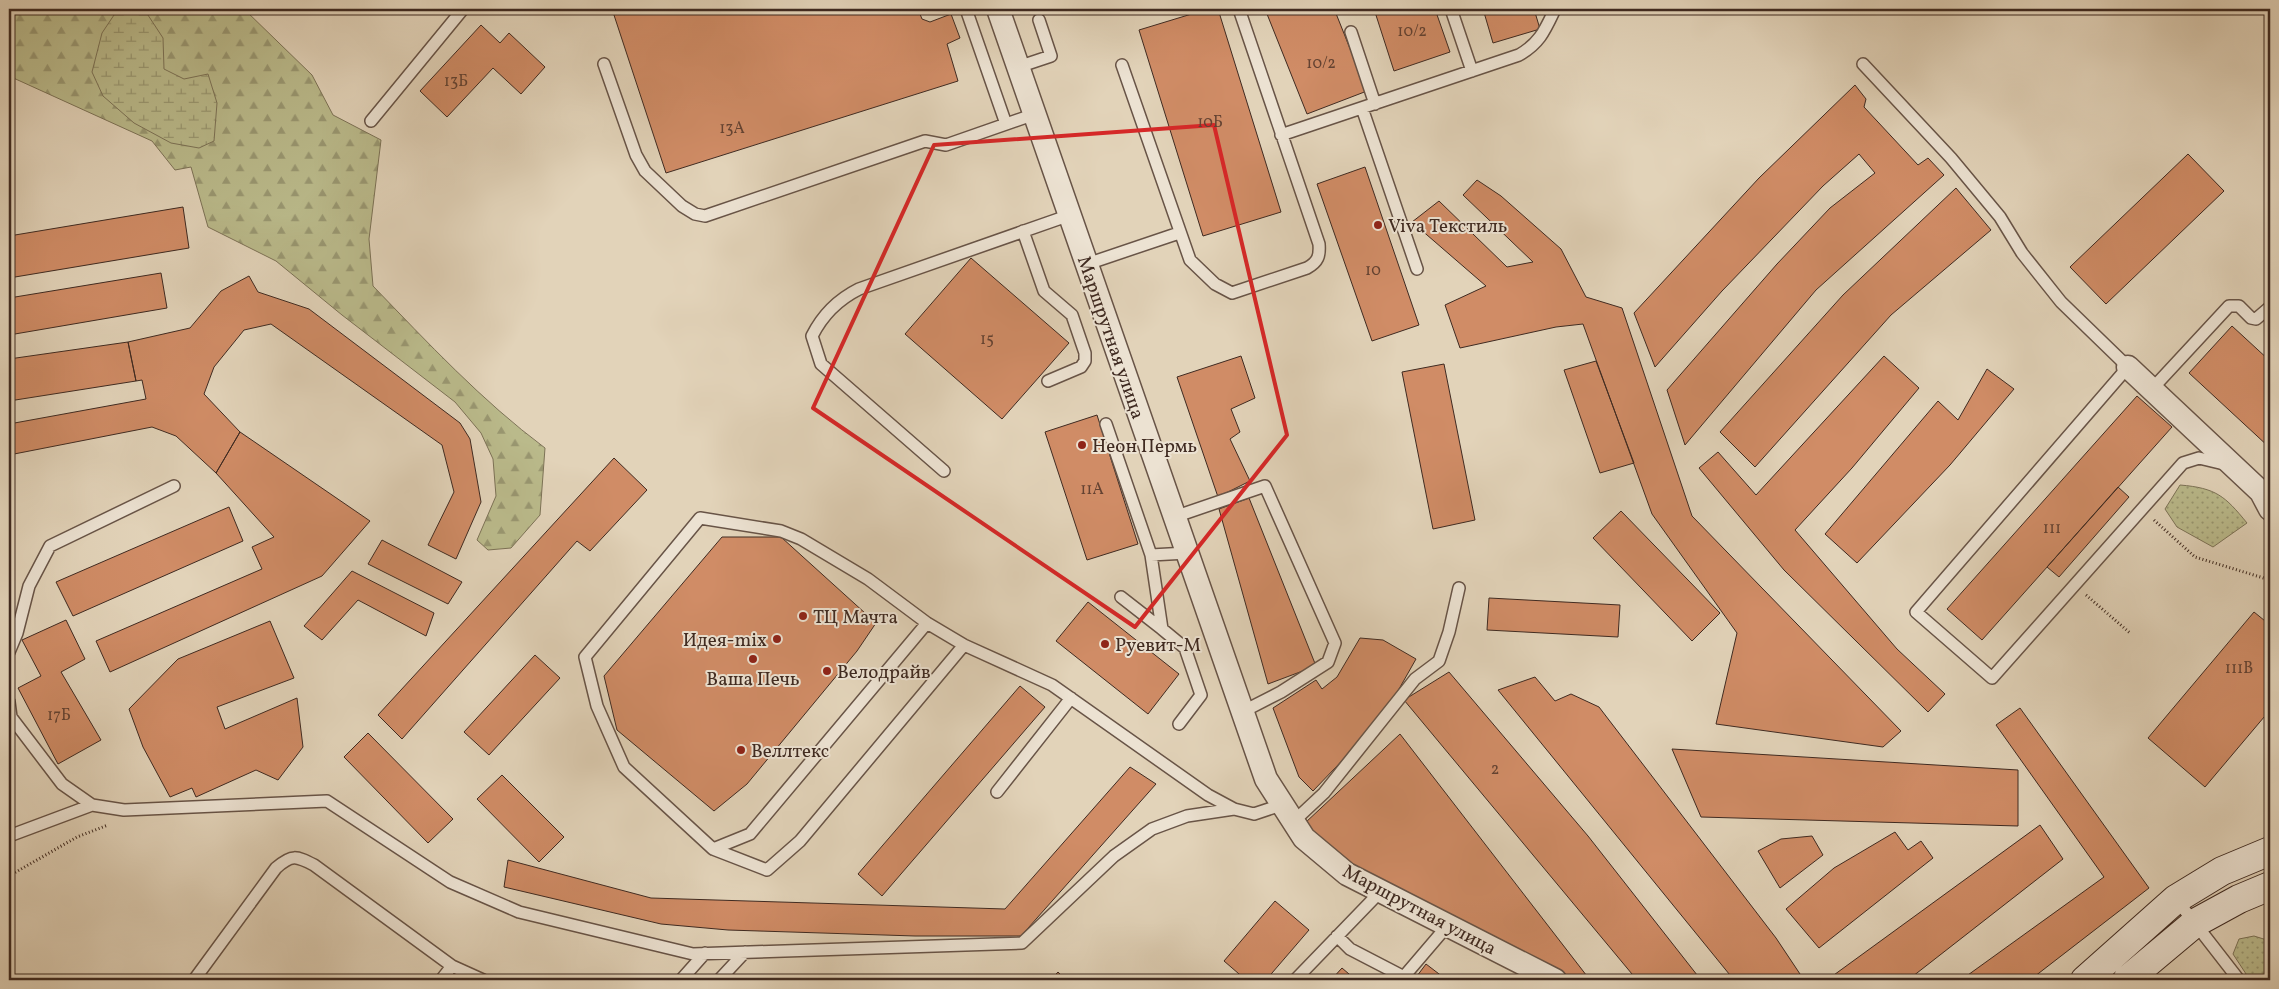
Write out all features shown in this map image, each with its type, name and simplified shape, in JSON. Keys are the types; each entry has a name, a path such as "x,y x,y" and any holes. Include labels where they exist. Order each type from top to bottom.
{"main road":[{"path":"2085,980 2176,899 2222,871 2270,851"},
{"path":"2127,980 2195,924 2239,899 2270,886"}],"street":[{"name":"Маршрутная улица","path":"1000,9 1018,67 1266,779 1304,838 1347,874 1555,980"},
{"path":"2128,367 2240,472 2267,500"}],"lane":[{"path":"370,121 463,9"},
{"path":"966,9 1006,124"},
{"path":"1122,65 1190,260 1215,284 1232,293 1315,263 1319,255 1319,244 1238,9"},
{"path":"1450,9 1472,71"},
{"path":"1281,135 1518,55 1532,48 1543,34 1556,9"},
{"path":"1018,67 1051,56 1039,20"},
{"path":"1351,32 1375,104"},
{"path":"604,64 636,155 645,171 682,206 695,214 705,216 925,142 946,145 1035,114"},
{"path":"1863,64 1951,158 2000,217 2022,253 2061,302 2128,367 1916,612 1992,678 2183,463 2199,458 2218,461 2240,472"},
{"path":"1362,108 1417,269"},
{"path":"944,471 821,364 812,336 846,295 1070,215"},
{"path":"1023,231 1044,291 1072,315 1085,353 1085,361 1081,367 1048,381"},
{"path":"1087,264 1179,233"},
{"path":"2152,389 2229,306 2239,306 2256,319 2270,307"},
{"path":"1106,424 1151,555 1162,629"},
{"path":"9,652 17,633 29,586 50,546 174,486"},
{"path":"1174,517 1265,486 1335,643 1328,662 1281,692 1242,712"},
{"path":"964,645 800,841 767,870 713,848 624,767 597,706 585,657 700,518 781,530 868,579 928,624 964,645 1052,685 1208,795 1234,809 1254,814 1287,814 1324,793 1415,679 1439,661 1449,632 1459,588"},
{"path":"1151,555 1187,553"},
{"path":"1122,597 1186,648 1201,695 1179,724"},
{"path":"713,848 750,834 928,624"},
{"path":"997,792 1071,698"},
{"path":"9,702 11,717 62,784 92,805 124,810 326,801 450,882 519,912 694,954 1022,943 1114,856 1141,835 1169,821 1186,816 1234,809"},
{"path":"9,836 92,805"},
{"path":"194,980 276,868 286,859 298,857 314,865 452,966 483,980"},
{"path":"1295,980 1381,891"},
{"path":"2176,899 2239,980"},
{"path":"1337,936 1350,949 1403,978 1448,926"},
{"path":"719,980 745,952"},
{"path":"681,980 705,953"},
{"path":"441,980 452,966"}],"path":[{"path":"2146,513 2195,557 2270,580"},
{"path":"2086,594 2130,634"},
{"path":"9,876 77,836"}],"highlighted area":[{"path":"1214,125 1287,435 1135,627 813,408 934,145"}],"green space":[{"path":"9,9 244,9 312,75 333,115 381,140 369,239 373,286 477,391 545,448 540,515 511,548 488,550 477,540 496,496 493,459 481,433 455,402 342,315 276,261 208,227 191,167 175,170 152,141 9,76"},
{"path":"118,9 144,9 163,38 164,69 184,79 208,74 217,103 214,141 199,148 171,143 134,123 103,96 92,72 102,33"},
{"path":"2180,485 2203,488 2219,495 2247,523 2213,547 2177,527 2165,509"},
{"path":"2254,936 2270,941 2270,980 2250,980 2233,954 2239,939"}],"building":[{"path":"612,9 918,9 922,19 930,22 951,14 960,38 947,44 958,81 666,173"},
{"path":"1208,9 1218,9 1281,212 1203,236 1139,30"},
{"path":"1265,9 1340,9 1335,11 1367,91 1307,114"},
{"path":"1374,9 1435,9 1450,52 1394,71"},
{"path":"1483,9 1534,9 1540,29 1493,43"},
{"path":"481,25 500,43 509,33 545,67 521,94 493,68 447,117 420,91"},
{"path":"1855,85 1866,99 1864,107 1918,165 1928,158 1944,175 1816,290 1685,445 1667,390 1777,264 1830,208 1875,173 1859,154 1823,186 1722,291 1655,367 1634,313 1759,178"},
{"path":"2188,154 2224,191 2106,304 2070,267"},
{"path":"1365,167 1419,325 1372,341 1317,184"},
{"path":"1477,180 1501,196 1561,249 1586,297 1622,308 1692,516 1901,731 1883,747 1716,724 1737,633 1652,514 1583,324 1556,327 1460,348 1445,305 1486,286 1412,222 1439,201 1507,267 1533,262 1463,195"},
{"path":"1956,188 1991,230 1891,315 1755,467 1720,432 1843,295"},
{"path":"183,207 189,248 9,278 9,236"},
{"path":"971,258 1069,343 1002,419 905,334"},
{"path":"161,273 167,308 9,335 9,298"},
{"path":"249,276 258,292 309,309 460,423 470,439 481,502 456,559 428,545 454,492 442,445 271,324 244,330 214,367 204,394 240,432 216,473 176,436 152,427 9,455 9,424 146,399 142,380 136,381 128,342 190,328 221,291"},
{"path":"2232,326 2270,361 2270,448 2189,373"},
{"path":"128,342 136,381 9,401 9,359"},
{"path":"1241,356 1255,398 1231,409 1240,432 1230,439 1250,481 1218,497 1177,377"},
{"path":"1884,356 1919,388 1852,468 1795,530 1897,649 1945,694 1928,712 1784,570 1699,468 1718,452 1756,495"},
{"path":"1596,361 1634,463 1600,473 1564,370"},
{"path":"1444,364 1475,520 1433,529 1402,372"},
{"path":"1987,369 2014,389 1950,465 1857,563 1825,534 1938,401 1958,420"},
{"path":"2137,396 2172,427 1982,640 1947,609"},
{"path":"1097,415 1138,544 1087,560 1045,432"},
{"path":"240,432 370,521 322,576 110,672 96,641 262,569 252,547 274,537 216,473"},
{"path":"614,458 647,490 590,551 577,541 402,739 378,715"},
{"path":"2118,487 2129,497 2059,577 2047,567"},
{"path":"1249,498 1316,666 1268,684 1219,509"},
{"path":"229,507 243,541 73,616 56,582"},
{"path":"1621,511 1720,613 1692,641 1593,538"},
{"path":"722,537 781,537 876,623 857,651 747,784 714,811 617,730 604,676"},
{"path":"382,540 462,582 448,604 368,564"},
{"path":"352,571 434,613 426,636 358,600 322,640 304,626"},
{"path":"1489,598 1620,605 1618,637 1487,630"},
{"path":"1088,602 1179,674 1148,714 1056,641"},
{"path":"2254,612 2270,625 2270,710 2205,787 2148,738"},
{"path":"66,620 85,659 61,672 101,740 58,764 18,688 41,676 22,640"},
{"path":"270,621 294,678 217,707 225,729 297,698 303,747 278,780 256,770 196,797 192,788 170,797 143,747 129,709 178,659"},
{"path":"1360,638 1383,640 1416,659 1382,719 1313,791 1299,777 1273,708 1316,680 1322,689 1337,677"},
{"path":"535,655 560,678 489,755 464,732"},
{"path":"1449,672 1588,836 1701,980 1637,980 1404,700"},
{"path":"1535,677 1555,701 1571,694 1599,707 1776,938 1804,980 1734,980 1498,690"},
{"path":"1020,686 1045,707 882,896 858,874"},
{"path":"2020,708 2149,888 2030,980 1961,980 2104,877 1996,725"},
{"path":"368,733 453,819 428,843 344,757"},
{"path":"1400,734 1590,980 1577,980 1354,870 1305,823"},
{"path":"1672,749 2018,770 2018,826 1701,817"},
{"path":"1130,767 1156,784 1021,936 915,936 728,930 661,924 504,887 508,860 651,898 1005,909"},
{"path":"502,775 564,837 539,862 477,799"},
{"path":"2040,825 2063,859 1908,980 1827,980"},
{"path":"1895,832 1908,850 1921,841 1933,858 1819,948 1786,909 1834,868"},
{"path":"1812,836 1823,855 1780,888 1758,851 1781,839"},
{"path":"1275,901 1309,930 1266,980 1246,980 1224,961"},
{"path":"1426,964 1443,977 1440,980 1414,980"},
{"path":"1342,968 1356,980 1331,980"},
{"path":"1058,972 1066,980 1050,980"}],"place":[{"name":"Viva Текстиль","path":"1378,225"},
{"name":"Неон Пермь","path":"1082,445"},
{"name":"ТЦ Мачта","path":"803,616"},
{"name":"Идея-mix","path":"777,639"},
{"name":"Руевит-М","path":"1105,644"},
{"name":"Ваша Печь","path":"753,659"},
{"name":"Велодрайв","path":"827,671"},
{"name":"Веллтекс","path":"741,750"}]}
